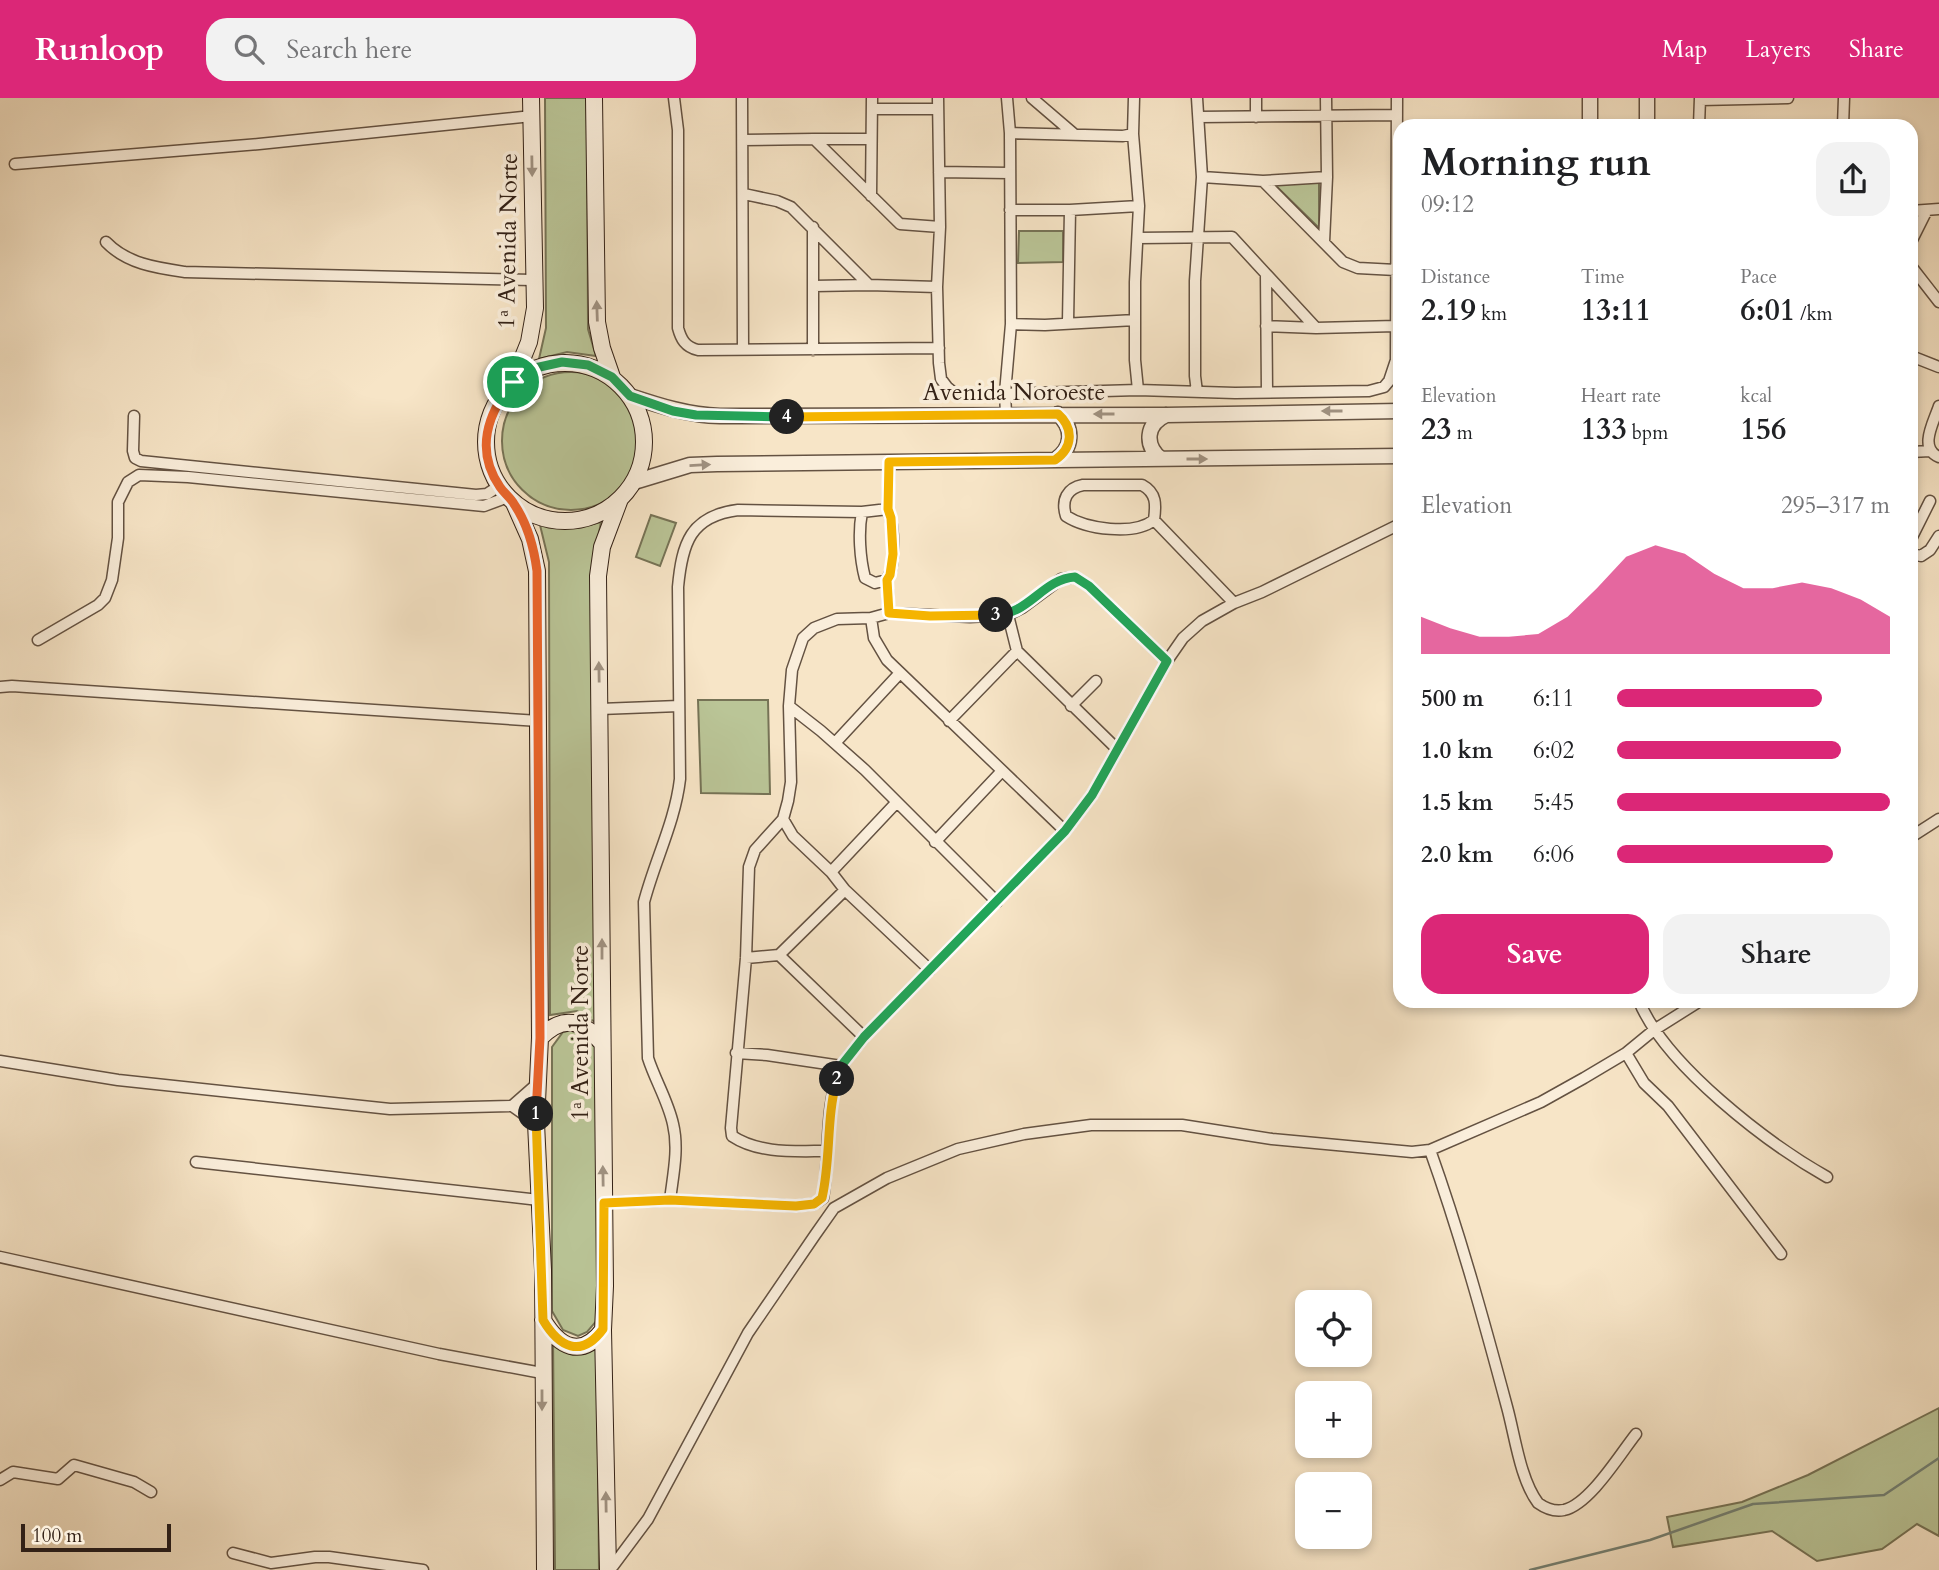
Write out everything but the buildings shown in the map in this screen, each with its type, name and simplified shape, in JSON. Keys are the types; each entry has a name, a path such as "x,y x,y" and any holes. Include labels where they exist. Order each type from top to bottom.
{"main road":[{"name":"1ᵃ Avenida Norte","path":"513,382 529,342 534,308 531,98"},
{"path":"594,98 597,322 612,377"},
{"path":"562,362 588,365 612,377 630,396 641,416 645,438 643,461 634,482 620,499 602,513 581,520 557,521 534,515 507,495 489,466 486,443 489,421 498,400 513,382 535,368 562,362"},
{"name":"1ᵃ Avenida Norte","path":"507,495 530,539 537,571 540,1038 536,1123 543,1320 545,1570"},
{"name":"1ᵃ Avenida Norte","path":"609,1570 603,1329 598,576 603,547 620,499"},
{"path":"540,1038 556,1024 571,1023 588,1028 602,1043"},
{"path":"543,1320 560,1341 579,1347 593,1342 603,1329"}],"street":[{"path":"674,98 678,130 682,340 692,349 939,348"},
{"path":"743,98 743,349"},
{"path":"1006,414 1005,393 1011,324 1010,133 1007,98"},
{"path":"1032,98 1074,134"},
{"path":"1134,98 1133,134 1139,206 1135,320 1138,390"},
{"path":"1197,392 1197,238 1202,177 1198,98"},
{"path":"1256,98 1256,117"},
{"path":"1324,242 1326,98"},
{"path":"1397,98 1397,119"},
{"path":"1590,98 1591,119"},
{"path":"1647,98 1647,119"},
{"path":"1699,119 1700,99 1788,98"},
{"path":"1843,119 1844,98"},
{"path":"871,196 872,104 938,104 939,348 941,379 953,392 965,395 1138,390 1347,392 1384,387 1393,373"},
{"path":"1199,117 1397,115"},
{"path":"15,163 259,145 532,116"},
{"path":"1010,133 1133,134"},
{"path":"814,139 900,224 940,227"},
{"path":"743,140 871,139"},
{"path":"939,172 1009,173"},
{"path":"1202,177 1263,181 1327,177"},
{"path":"1263,181 1343,262 1357,268 1393,270"},
{"path":"744,194 785,203 813,227 869,285"},
{"path":"1010,210 1139,206"},
{"path":"1918,211 1939,209"},
{"path":"1068,322 1070,210"},
{"path":"1918,228 1927,210"},
{"path":"813,227 813,350"},
{"path":"1138,238 1232,237 1316,328"},
{"path":"106,242 130,260 185,272 534,280"},
{"path":"1266,274 1267,392"},
{"path":"1918,274 1939,302"},
{"path":"814,286 937,287"},
{"path":"1011,324 1135,320"},
{"path":"1266,326 1393,326"},
{"path":"1918,359 1939,367"},
{"name":"Avenida Noroeste","path":"630,396 673,411 696,415 767,417 1393,411"},
{"path":"1935,454 1927,441 1939,406"},
{"path":"1055,460 1066,449 1070,434 1068,426 1058,414"},
{"path":"1161,458 1150,447 1149,431 1153,424 1166,415"},
{"path":"134,416 133,451 135,458 141,461 477,495 507,495"},
{"path":"634,482 690,465 1393,457"},
{"path":"889,462 888,509 893,554 887,580 889,613"},
{"path":"38,640 105,598 112,580 118,538 118,502 128,482 139,475 188,477 484,506 507,495"},
{"path":"1142,485 1154,495 1154,520 1137,528 1087,527 1066,516 1064,500 1075,487 1142,485"},
{"path":"1918,525 1930,501"},
{"path":"670,1200 675,1139 668,1108 655,1082 648,1058 644,902 677,804 680,779 678,587 682,556 694,529 723,512 862,512 888,509"},
{"path":"862,512 860,521 865,578 875,583 887,580"},
{"path":"1154,520 1234,603"},
{"path":"604,1203 670,1200 796,1206 814,1204 822,1198 826,1182 826,1151 841,1066 864,1037 1065,831 1092,795 1167,661 1183,638 1202,621 1234,603 1393,527"},
{"path":"1918,555 1930,550 1939,536"},
{"path":"826,1151 759,1149 732,1136 731,1115 746,958 749,867 755,850 783,819 791,782 789,706 792,670 803,638 814,628 837,619 871,618 889,613 1008,615 1061,579 1080,578 1167,661"},
{"path":"1008,615 1017,651 1117,749"},
{"path":"871,618 874,638 880,651 900,674 1065,831"},
{"path":"949,721 1017,651"},
{"path":"835,743 900,674"},
{"path":"1071,706 1097,681"},
{"path":"0,687 214,698 539,721"},
{"path":"600,709 679,706"},
{"path":"789,706 835,743 997,902"},
{"path":"935,842 1001,772"},
{"path":"831,872 895,803"},
{"path":"783,819 793,836 831,872 845,890 930,970"},
{"path":"1918,833 1938,820"},
{"path":"746,958 779,955 845,890"},
{"path":"779,955 864,1037"},
{"path":"1643,1008 1654,1030 1703,1083 1742,1118 1802,1163 1827,1177"},
{"path":"609,1570 648,1519 748,1333 834,1208 887,1178 958,1149 1024,1134 1091,1125 1182,1125 1285,1140 1412,1152 1430,1150 1541,1102 1626,1054 1654,1030 1689,1008"},
{"path":"736,1053 841,1066"},
{"path":"1626,1054 1644,1083 1668,1106 1781,1254"},
{"path":"0,1061 118,1080 379,1108 512,1106 536,1123"},
{"path":"512,1106 537,1084"},
{"path":"1430,1150 1528,1485 1538,1503 1557,1510 1576,1505 1590,1492 1636,1434"},
{"path":"196,1162 540,1200"},
{"path":"822,1198 834,1208"},
{"path":"0,1257 439,1354 542,1373"},
{"path":"0,1480 13,1472 58,1479 74,1465 134,1482 151,1492"},
{"path":"233,1553 265,1563 329,1557 423,1570"}],"green space":[{"path":"545,98 587,98 588,329 596,356 567,352 539,359 546,328"},
{"path":"1319,182 1319,228 1273,183"},
{"path":"1019,231 1063,231 1063,262 1018,263"},
{"path":"571,372 598,377 620,392 635,414 640,441 635,468 620,490 598,505 571,510 544,505 522,490 507,468 502,441 507,414 522,392 544,377"},
{"path":"651,515 676,523 660,566 636,557"},
{"path":"539,521 577,528 601,522 593,566 595,1022 577,1011 550,1015 549,562"},
{"path":"698,700 768,700 770,794 701,793"},
{"path":"577,1029 596,1047 599,1318 587,1332 578,1336 563,1330 552,1311 552,1047 563,1032"},
{"path":"553,1337 579,1350 597,1348 599,1570 555,1570"},
{"path":"1939,1408 1939,1536 1917,1524 1882,1549 1817,1561 1772,1531 1673,1547 1667,1517 1742,1502 1808,1475"}],"waterway":[{"path":"1530,1570 1650,1540 1753,1504 1884,1495 1939,1458"}],"route":[{"path":"562,362 588,365 612,377 630,396 673,411 696,415 767,417 1058,414 1064,419 1070,434 1066,449 1055,460 889,462 888,509 893,554 887,580 889,613 970,617 1008,615 1022,608 1051,584 1067,577 1075,577 1089,586 1167,661 1092,795 1065,831 864,1037 841,1066 826,1151 826,1182 822,1198 814,1204 796,1206 670,1200 604,1203 603,1329 593,1342 579,1347 560,1341 543,1320 536,1123 540,1038 537,571 530,539 514,503 499,486 489,466 486,443 489,421 498,400 513,382 535,368 562,362"}]}
